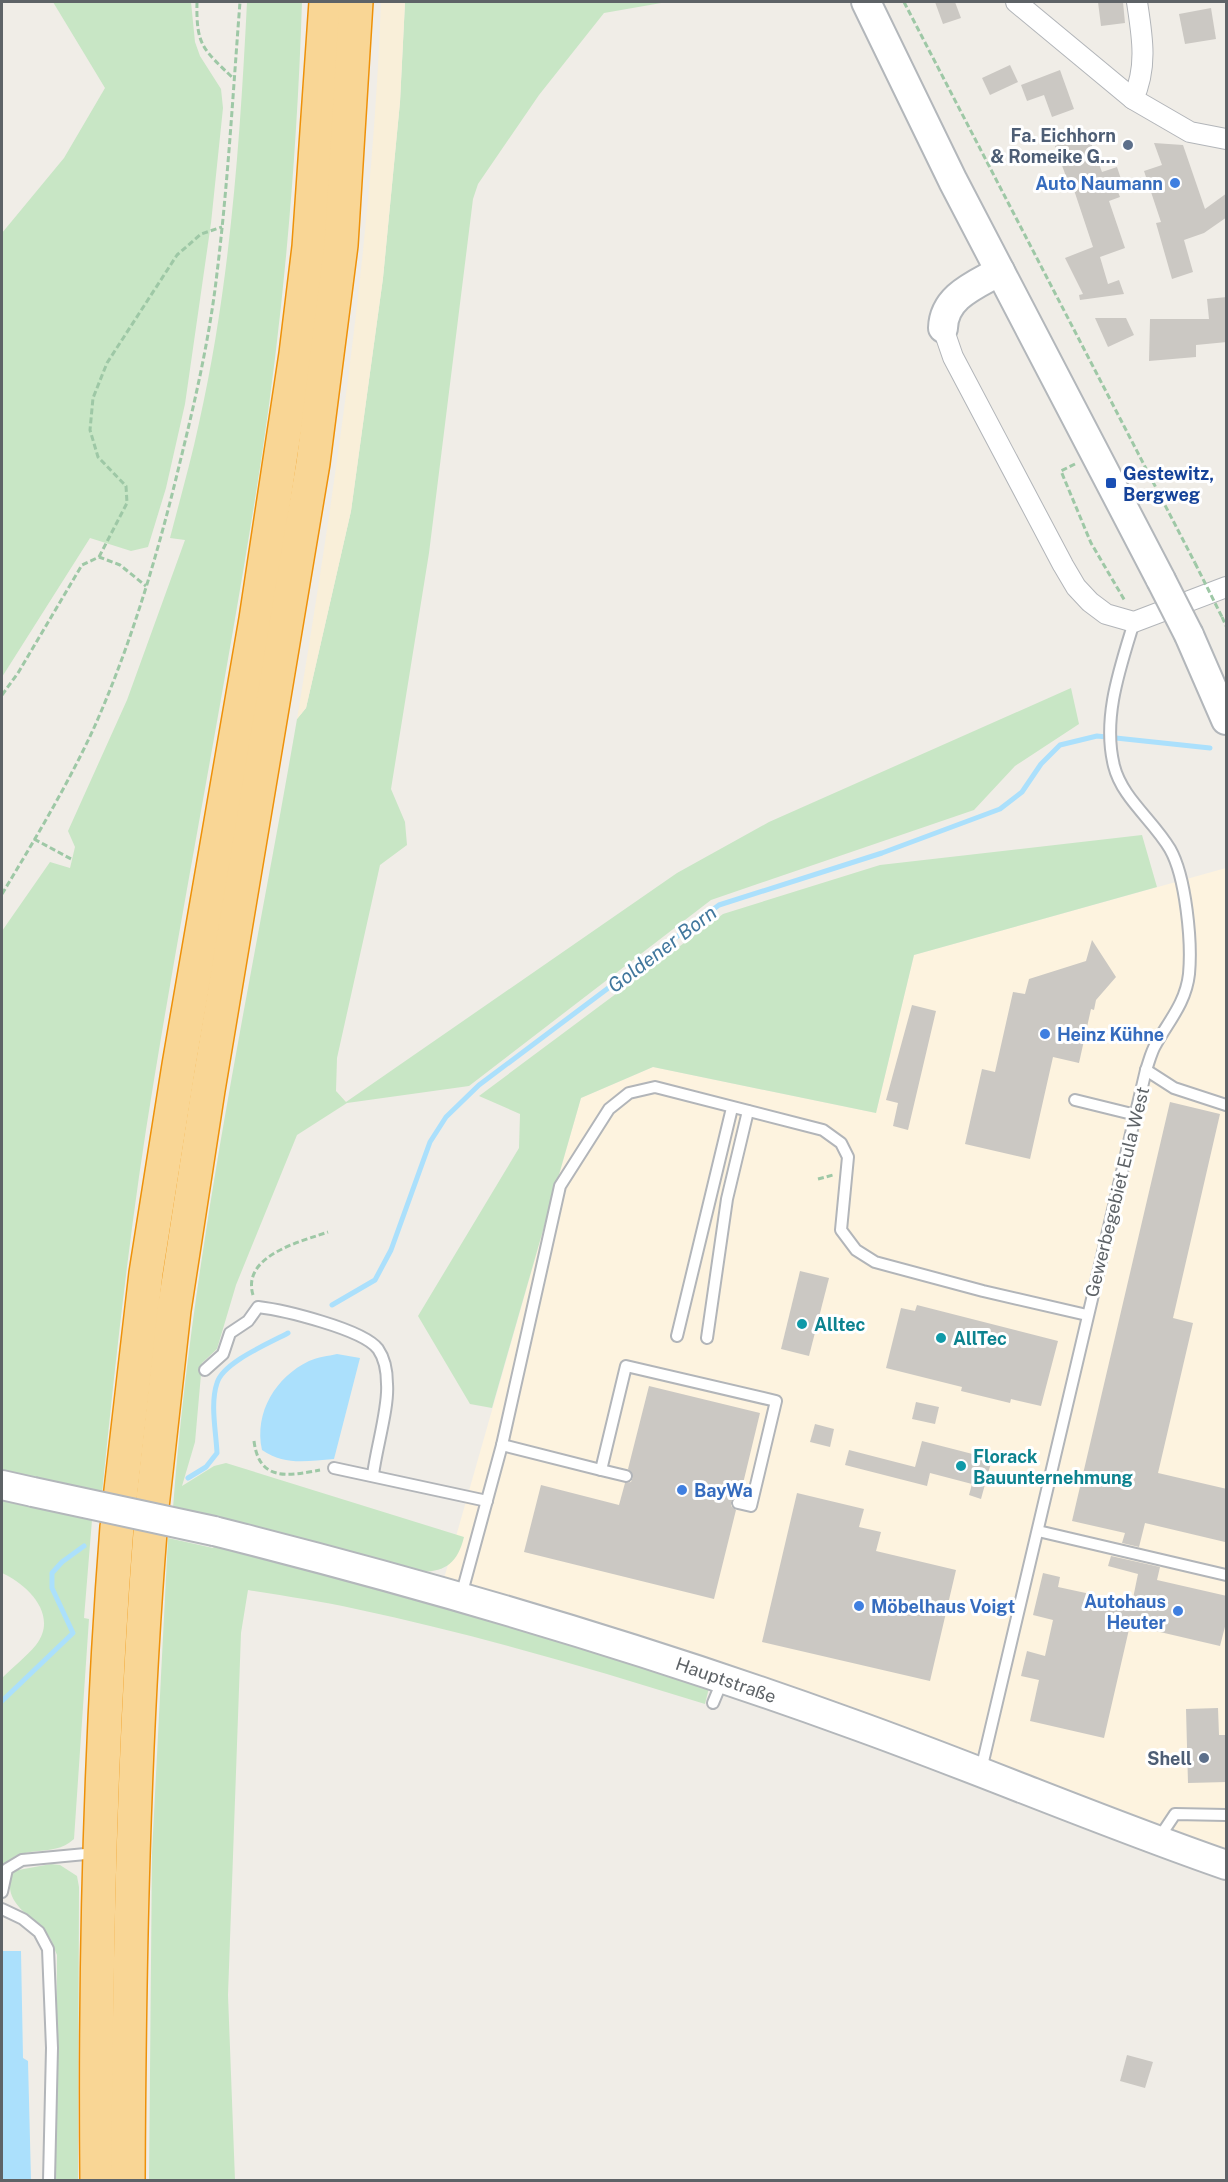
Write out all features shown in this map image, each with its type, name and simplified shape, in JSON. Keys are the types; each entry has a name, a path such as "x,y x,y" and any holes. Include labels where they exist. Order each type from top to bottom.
{"highway":[{"path":"97,2181 99,1853 107,1654 119,1513 146,1273 181,1054 256,619 296,354 309,248 326,2"},
{"path":"128,2181 129,1923 133,1787 151,1520 174,1310 208,1090 286,636 324,386 341,245 356,2"}],"street":[{"path":"867,2 1000,272 1189,635 1227,720"},
{"path":"1016,2 1133,99 1190,132 1227,139"},
{"path":"1133,99 1140,84 1144,49 1137,2"},
{"path":"1000,272 968,290 948,306 943,328 953,357 1076,587 1106,614 1131,615 1214,589"},
{"name":"Hauptstraße","path":"2,1485 214,1531 460,1596 718,1691 852,1723 1157,1840 1227,1864"}],"lane":[{"name":"Gewerbegebiet Eula West","path":"981,1773 1146,1070 1155,1046 1176,1012 1185,992 1189,973 1188,927 1178,869 1170,849 1123,788 1114,768 1109,744 1116,682 1131,615"},
{"name":"Gewerbegebiet Eula West","path":"1146,1070 1174,1088 1227,1105"},
{"path":"460,1596 502,1445 560,1186 609,1109 629,1093 655,1087 748,1111 726,1198 707,1338"},
{"path":"1075,1100 1136,1115"},
{"path":"678,1336 732,1108"},
{"name":"Gewerbegebiet Eula West","path":"748,1111 823,1130 841,1143 848,1157 841,1230 856,1250 875,1262 983,1291 1087,1315"},
{"path":"205,1370 223,1354 230,1333 248,1321 258,1307 288,1311 348,1331 377,1348 385,1364 388,1387 374,1475"},
{"path":"601,1470 626,1366 776,1401 751,1506 738,1503"},
{"path":"502,1445 626,1476"},
{"path":"334,1468 487,1501"},
{"path":"1038,1531 1227,1575"},
{"path":"1157,1840 1176,1814 1227,1815"},
{"path":"2,1892 7,1869 22,1860 99,1853"},
{"path":"2,1909 39,1932 48,1949 52,2048 49,2181"}],"path":[{"path":"197,2 197,29 203,49 234,79"},
{"path":"2,894 92,731 127,645 166,521 200,383 222,227 240,2"},
{"path":"904,2 1227,626"},
{"path":"2,695 18,673 82,565 99,557 127,503 126,486 98,457 90,430 93,398 107,363 177,255 201,234 222,227"},
{"path":"1080,474 1075,464 1061,471 1091,543 1131,615"},
{"path":"99,557 120,565 146,586"},
{"path":"34,839 73,860"},
{"path":"258,1307 251,1291 254,1276 263,1260 276,1251 328,1232"},
{"path":"255,1441 257,1459 261,1465 278,1474 334,1468"}],"shaded area":[{"path":"1226,868 1226,1852 443,1582 581,1098 653,1067 876,1113 914,955"}],"green space":[{"path":"53,2 191,2 195,42 200,56 221,89 223,108 211,223 185,404 166,488 148,547 131,551 90,538 2,677 2,233 64,158 105,88"},
{"path":"247,2 302,2 297,117 283,289 249,539 167,1002 138,1183 102,1493 2,1475 2,931 50,862 70,868 75,847 68,831 127,700 185,540 170,538 196,437 219,319 237,160"},
{"path":"405,2 667,2 604,13 539,95 478,184 473,199 429,553 391,789 405,822 407,845 380,865 337,1058 336,1091 346,1102 677,873 769,822 1071,688 1079,724 1015,766 974,810 711,900 469,1086 347,1103 297,1135 236,1285 217,1349 202,1363 195,1442 182,1486 214,1466 226,1463 464,1537 457,1555 447,1566 423,1572 173,1508 194,1309 226,1112 297,719 306,708 351,511 383,278 400,102"},
{"path":"1142,835 1157,887 914,955 876,1113 653,1067 581,1098 492,1408 470,1404 418,1316 519,1148 520,1114 479,1096 723,914 880,865"},
{"path":"2,1501 92,1520 84,1618 89,1619 74,1839 56,1849 18,1855 2,1868 2,1678 36,1645 42,1634 44,1623 42,1612 30,1593 22,1585 2,1573"},
{"path":"168,1538 213,1548 216,1544 456,1605 709,1688 705,1704 444,1629 343,1606 248,1590 241,1633 228,1995 235,2180 149,2180 152,1853"},
{"path":"51,1864 60,1865 77,1876 79,1887 78,2180 55,2180 57,1955 49,1936 19,1907 10,1891 13,1871"}],"sand":[{"path":"381,2 405,2 400,102 383,278 351,511 306,708 297,719 338,451 361,272 370,182"}],"water":[{"path":"337,1354 360,1358 334,1459 288,1460 262,1450 261,1422 270,1397 278,1386 287,1376 309,1361"},
{"path":"2,1951 21,1951 23,2058 28,2061 31,2180 2,2180"}],"building":[{"path":"935,2 955,2 961,18 943,24"},
{"path":"1098,2 1123,2 1125,23 1101,26"},
{"path":"1211,8 1216,39 1185,44 1179,14"},
{"path":"1010,65 1018,82 990,95 982,78"},
{"path":"1060,70 1074,109 1052,117 1044,95 1027,101 1021,85"},
{"path":"1076,139 1078,145 1090,140 1102,172 1117,167 1123,185 1116,187 1120,197 1109,201 1125,248 1100,257 1108,284 1119,280 1124,294 1080,300 1079,295 1083,294 1065,258 1093,247 1071,181 1068,182 1055,146"},
{"path":"1154,143 1183,145 1205,209 1227,193 1227,217 1204,233 1184,240 1193,272 1172,279 1156,223 1161,222 1144,171 1162,165"},
{"path":"1227,297 1227,342 1196,345 1196,357 1149,361 1150,319 1209,319 1207,299"},
{"path":"1095,318 1126,318 1134,335 1108,347"},
{"name":"Heinz Kühne","path":"1092,940 1116,977 1096,1000 1094,1010 1091,1009 1079,1063 1053,1057 1030,1159 965,1144 982,1069 995,1072 1013,992 1025,994 1029,979 1086,961"},
{"path":"912,1005 936,1011 908,1130 893,1126 898,1103 886,1100"},
{"path":"1170,1102 1220,1114 1173,1318 1193,1323 1158,1473 1227,1489 1227,1534 1225,1542 1145,1523 1139,1547 1122,1543 1125,1533 1072,1521"},
{"name":"Alltec","path":"800,1271 829,1278 809,1356 781,1349"},
{"path":"917,1305 1058,1341 1041,1406 1011,1399 1010,1403 961,1391 962,1387 886,1368 901,1308 915,1311"},
{"name":"BayWa","path":"649,1386 760,1413 740,1496 731,1501 731,1506 736,1510 714,1599 524,1552 541,1485 619,1505 625,1483 631,1482 633,1477 628,1469"},
{"path":"916,1402 939,1407 935,1424 912,1419"},
{"path":"815,1424 834,1429 830,1447 810,1442"},
{"path":"922,1441 992,1459 981,1499 969,1495 972,1484 930,1473 927,1486 845,1465 849,1450 915,1467"},
{"name":"Möbelhaus Voigt","path":"797,1493 864,1509 859,1527 881,1532 876,1551 956,1570 930,1681 762,1642"},
{"path":"1111,1556 1160,1567 1157,1580 1227,1596 1227,1619 1220,1646 1130,1625 1104,1738 1030,1721 1039,1680 1021,1676 1027,1651 1045,1656 1053,1620 1033,1615 1043,1573 1060,1577 1058,1587 1132,1603 1138,1574 1108,1566"},
{"name":"Shell","path":"1218,1708 1219,1735 1227,1735 1227,1782 1188,1783 1186,1709"},
{"path":"1127,2055 1153,2062 1145,2088 1120,2081"}],"waterway":[{"name":"Goldener Born","path":"332,1305 375,1280 391,1250 430,1142 446,1117 479,1085 719,905 882,853 1000,809 1022,792 1041,764 1060,745 1097,736 1210,748"},
{"name":"Goldener Born","path":"188,1478 206,1467 217,1453 214,1400 221,1375 237,1361 288,1333"},
{"name":"Goldener Born","path":"2,1701 73,1633 52,1588 52,1573 62,1562 84,1546"}],"place":[{"name":"Fa. Eichhorn & Romeike G...","path":"1128,145"},
{"name":"Auto Naumann","path":"1175,183"},
{"name":"Gestewitz, Bergweg","path":"1111,483"},
{"name":"Heinz Kühne","path":"1045,1034"},
{"name":"Alltec","path":"802,1324"},
{"name":"AllTec","path":"941,1338"},
{"name":"Florack Bauunternehmung","path":"961,1466"},
{"name":"BayWa","path":"682,1490"},
{"name":"Möbelhaus Voigt","path":"859,1606"},
{"name":"Autohaus Heuter","path":"1178,1611"},
{"name":"Shell","path":"1204,1758"}]}
